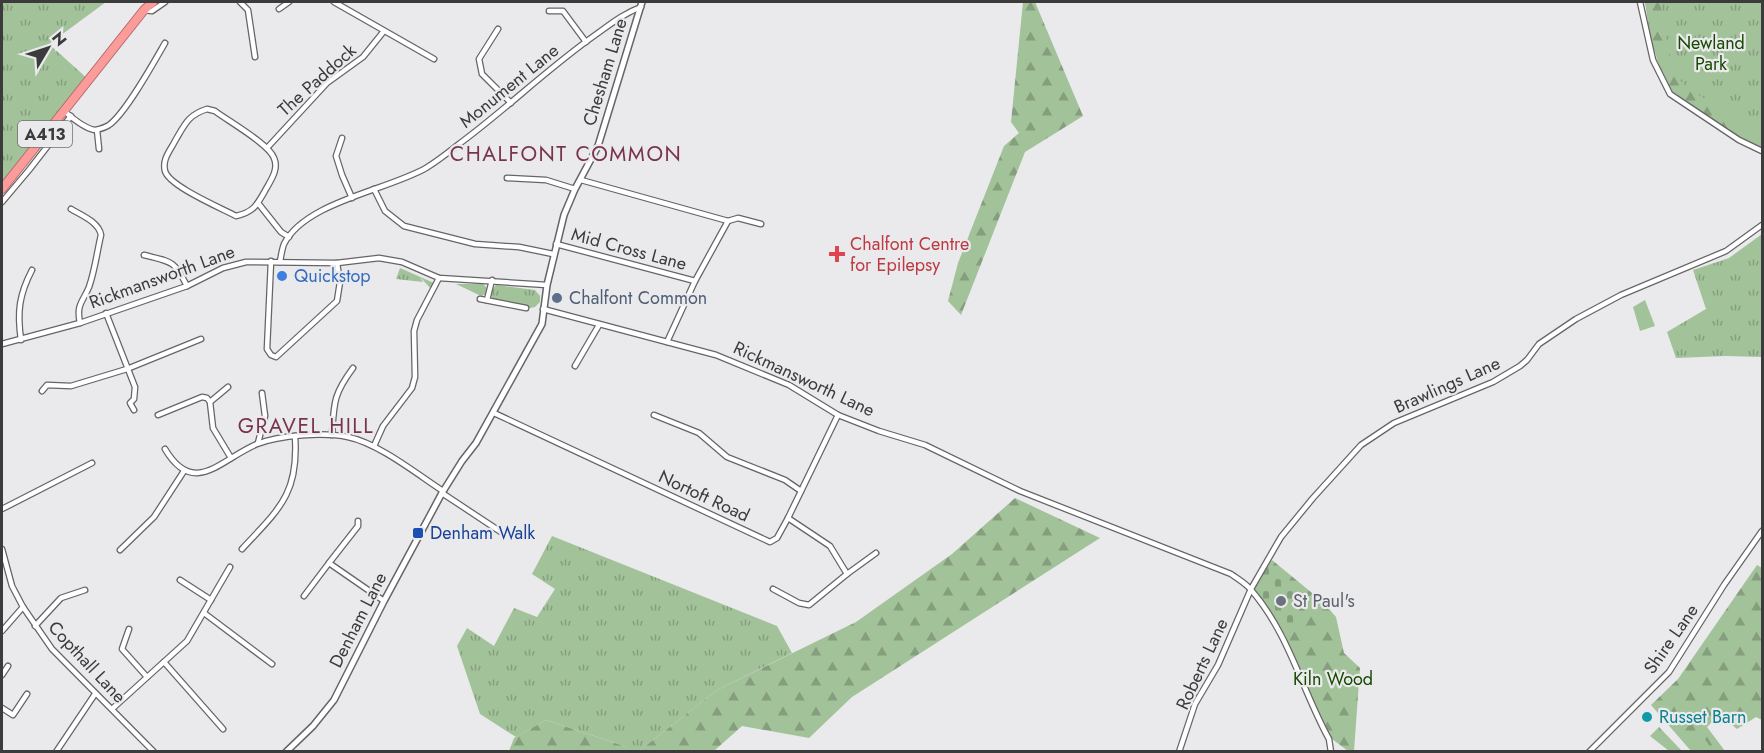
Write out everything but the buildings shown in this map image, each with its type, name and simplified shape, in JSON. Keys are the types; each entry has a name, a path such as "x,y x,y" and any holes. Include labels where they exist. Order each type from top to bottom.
{"highway":[{"name":"A413","path":"2,189 144,10 153,2"}],"street":[{"path":"144,10 152,11 165,2"},
{"path":"240,2 248,9 255,57"},
{"path":"279,9 289,2"},
{"name":"The Paddock","path":"334,2 434,59"},
{"path":"1640,2 1653,60 1670,94 1739,140 1762,151"},
{"name":"Monument Lane","path":"280,262 283,246 304,222 352,198 427,168 586,42 641,4"},
{"name":"Chesham Lane","path":"547,285 564,215 598,146 641,4"},
{"path":"549,11 563,11 586,42"},
{"path":"498,28 479,59 482,74 511,103"},
{"name":"The Paddock","path":"267,148 279,132 327,83 363,57 384,31"},
{"path":"64,111 91,129 97,130 109,126 150,70 165,43"},
{"path":"207,109 214,111 267,148 275,159 275,172 258,203 249,213 236,216 174,183 165,173 165,159 188,119 195,113 207,109"},
{"path":"2,202 71,116"},
{"path":"97,130 99,148"},
{"path":"342,138 336,156 352,198"},
{"path":"507,178 546,180 575,189"},
{"path":"581,180 728,221 738,218 761,224"},
{"path":"374,189 385,211 404,226 475,244 519,247 554,255"},
{"path":"258,203 282,232 289,237"},
{"path":"70,209 96,224 101,235 88,288 78,312 80,323"},
{"path":"667,342 695,281 728,221"},
{"name":"Brawlings Lane","path":"1251,589 1281,537 1361,445 1394,423 1493,382 1520,366 1539,344 1576,319 1621,295 1726,251 1762,225"},
{"name":"Mid Cross Lane","path":"556,244 695,281"},
{"path":"144,255 171,262 178,268 187,286"},
{"name":"Rickmansworth Lane","path":"2,344 80,323 187,286 223,268 246,262 337,263 379,258 402,262 439,278 547,285"},
{"path":"271,261 267,349 271,356 276,357 337,301 340,282 337,263"},
{"path":"21,340 18,322 19,299 32,270"},
{"path":"374,447 383,426 412,388 415,377 414,331 417,320 439,278"},
{"path":"487,300 492,280"},
{"path":"543,309 547,285"},
{"path":"480,299 526,308"},
{"name":"Rickmansworth Lane","path":"543,309 716,355 789,385 838,415 925,445 1020,491 1230,574 1251,589 1276,624 1329,739 1331,752"},
{"name":"Denham Lane","path":"286,752 313,726 334,699 443,492 494,413 504,389 542,324 543,309"},
{"path":"106,313 135,387 134,399 130,403 134,410"},
{"path":"575,366 598,325"},
{"path":"42,391 47,386 71,386 127,369 201,339"},
{"path":"332,435 334,399 353,368"},
{"path":"210,402 228,387"},
{"path":"258,443 265,416 262,393"},
{"path":"158,415 202,397 207,398 210,402 213,428 231,458"},
{"name":"Nortoft Road","path":"494,413 770,542 777,538 788,518 838,415"},
{"path":"654,415 699,434 727,457 785,480 801,491"},
{"path":"165,449 172,462 184,471 204,474 258,443 295,436 332,435 361,440 501,532"},
{"path":"242,549 279,509 288,492 297,461 295,436"},
{"path":"2,509 92,463"},
{"path":"120,550 154,518 184,471"},
{"path":"788,518 825,540 847,574"},
{"path":"304,596 358,526 358,521"},
{"name":"Shire Lane","path":"1589,752 1669,672 1724,585 1762,531"},
{"name":"Copthall Lane","path":"2,549 12,586 22,607 52,649 154,752"},
{"path":"773,589 799,603 809,604 876,553"},
{"path":"329,563 384,601"},
{"path":"112,709 187,641 230,567"},
{"path":"180,580 211,600"},
{"name":"Roberts Lane","path":"1179,752 1195,705 1218,665 1251,589"},
{"path":"35,626 61,597 85,590"},
{"path":"2,632 22,607"},
{"path":"204,613 272,664"},
{"path":"129,629 122,649 147,677"},
{"path":"164,662 223,729"},
{"path":"2,675 8,666"},
{"path":"2,708 12,717 27,694"},
{"path":"56,752 95,694"}],"green space":[{"path":"2,2 106,2 49,44 89,80 2,189"},
{"path":"1023,2 1035,2 1083,116 1025,152 961,315 948,301 958,263 1004,146 1019,133 1011,122"},
{"name":"Newland Park","path":"1645,2 1762,2 1762,147 1671,89 1651,43"},
{"path":"1645,2 1660,2 1671,58 1680,80 1691,90 1762,138 1762,148 1738,137 1672,91 1657,60"},
{"path":"1762,234 1762,357 1676,358 1667,332 1706,309 1693,270 1729,258"},
{"path":"400,268 434,283 432,290 420,277 423,282 396,279"},
{"path":"456,284 483,284 488,289 486,294 481,296"},
{"path":"496,285 535,290 540,296 540,302 530,308 494,301 492,293"},
{"path":"1645,300 1655,326 1640,331 1633,307"},
{"path":"1015,498 1100,538 852,697 809,738 742,726 714,751 639,751 717,690 856,622 952,554"},
{"path":"552,536 777,626 792,653 717,690 639,751 632,752 624,746 546,720 516,737 480,714 457,646 467,628 494,646 514,608 537,617 555,589 532,574"},
{"name":"Kiln Wood","path":"1272,560 1323,602 1336,617 1344,653 1360,668 1354,751 1348,751 1332,739 1298,668 1285,635 1302,608 1265,570"},
{"path":"1757,565 1762,568 1762,720 1756,717 1737,729 1719,715 1707,727 1725,751 1691,751 1651,705 1678,679"},
{"path":"1267,567 1310,608 1285,635 1251,589"},
{"path":"546,720 624,746 632,751 509,751 514,738"},
{"path":"1659,727 1682,751 1669,751 1650,736"},
{"path":"1700,732 1713,751 1701,751 1691,738"}],"place":[{"name":"Chalfont Centre for Epilepsy","path":"837,254"},
{"name":"Quickstop","path":"282,276"},
{"name":"Chalfont Common","path":"557,298"},
{"name":"Denham Walk","path":"418,533"},
{"name":"St Paul's","path":"1281,601"},
{"name":"Russet Barn","path":"1647,717"}],"district":[{"name":"CHALFONT COMMON","path":"566,154"},
{"name":"GRAVEL HILL","path":"306,426"}]}
